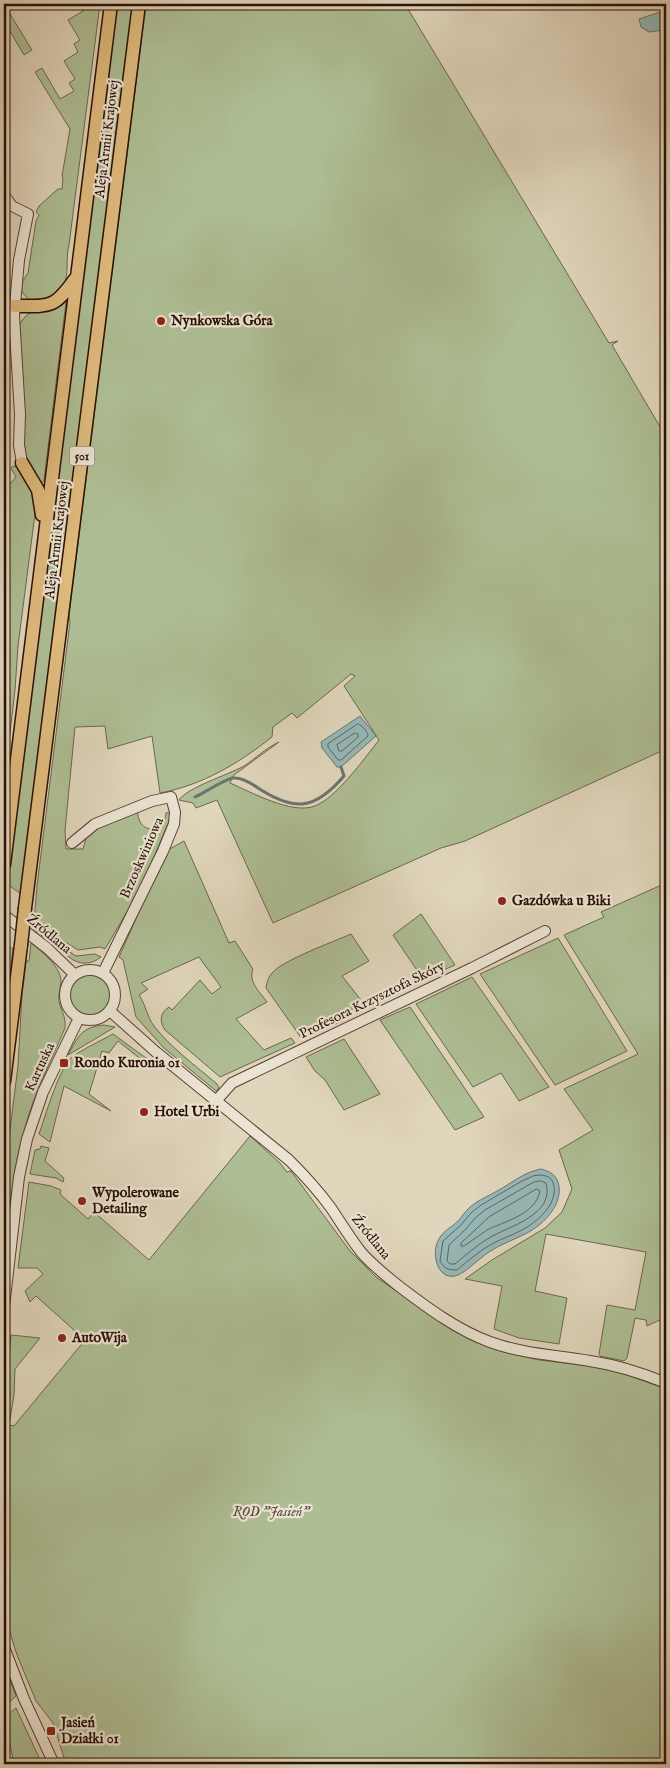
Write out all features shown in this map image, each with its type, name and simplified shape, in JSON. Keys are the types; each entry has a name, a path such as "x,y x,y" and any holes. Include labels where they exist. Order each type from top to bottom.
{"main road":[{"name":"Aleja Armii Krajowej","path":"4,864 111,4"},
{"name":"Aleja Armii Krajowej","path":"4,1081 139,4"},
{"path":"14,306 40,306 57,302 63,297 77,277"},
{"path":"22,462 39,494 44,543"}],"street":[{"path":"4,195 12,206 28,214 19,260 14,306 14,341 20,414 19,445 22,462"},
{"name":"Brzoskwiniowa","path":"72,842 94,824 152,801 171,797 175,812 174,824 163,851 103,973"},
{"name":"Źródlana","path":"4,915 47,948 75,975"},
{"name":"Profesora Krzysztofa Skóry","path":"216,1101 232,1082 472,968 545,930"},
{"path":"89,970 103,973 113,983 115,990 116,997 110,1011 105,1016 92,1020 79,1018 69,1010 65,997 67,985 75,975 89,970"},
{"name":"Źródlana","path":"110,1011 156,1052 289,1160 306,1176 362,1253 379,1270 423,1305 453,1324 488,1341 537,1354 591,1361 628,1369 666,1383"},
{"name":"Kartuska","path":"4,1307 19,1177 27,1139 43,1092 79,1018"},
{"path":"4,1648 21,1692 54,1764"}],"green space":[{"path":"4,4 32,50 24,55 4,21"},
{"path":"100,4 66,277 63,286 52,299 32,301 22,292 21,284 28,273 36,221 39,215 36,212 39,206 58,189 62,189 62,176 70,129 35,72 42,68 60,99 74,91 69,83 75,79 64,61 78,52 74,44 80,40 68,20 83,11 79,5"},
{"path":"116,4 133,4 21,894 7,884"},
{"path":"146,4 405,4 609,343 618,341 612,345 666,437 666,749 465,841 441,848 273,923 217,800 196,808 193,803 179,800 191,790 244,766 279,742 234,775 230,783 260,797 284,805 306,808 323,802 341,787 379,740 344,686 355,676 351,674 297,718 292,713 273,727 272,737 247,756 206,779 160,793 152,736 108,749 105,726 75,727 65,831 66,849 83,849 86,838 97,828 138,809 138,817 141,823 150,829 160,826 164,821 166,813 170,812 169,821 140,890 105,949 100,947 78,950 34,922 70,622 69,615"},
{"path":"66,302 44,480 42,483 32,470 25,455 19,326 28,314 58,306"},
{"path":"13,466 27,477 32,488 36,506 18,646 4,784 4,485 10,484 16,477 11,468"},
{"path":"184,841 229,943 235,941 253,969 252,978 255,987 267,1002 236,1019 264,1050 291,1038 295,1043 220,1077 165,1030 161,1020 166,1009 169,1007 172,1010 200,980 212,994 221,987 199,957 141,983 148,989 139,995 154,1026 176,1049 217,1084 219,1088 216,1091 164,1048 136,1017 123,960 119,957 166,851"},
{"path":"666,883 666,1317 647,1326 646,1320 635,1318 627,1358 624,1361 600,1356 599,1354 607,1305 635,1310 646,1252 546,1234 535,1291 567,1298 559,1344 519,1338 494,1329 502,1286 465,1279 492,1260 545,1228 562,1212 572,1189 559,1150 593,1130 564,1089 638,1054 564,935 604,917 601,912"},
{"path":"421,914 455,965 423,979 393,935"},
{"path":"33,929 76,956 95,954 101,957 87,963 77,962"},
{"path":"351,934 369,961 342,976 364,1004 350,1010 344,1020 302,1039 266,988 269,978 272,973 286,963"},
{"path":"558,938 627,1051 555,1085 480,974"},
{"path":"4,943 13,949 4,1030"},
{"path":"31,943 51,960 58,971 61,983 59,1002 65,1028 33,1102 21,1144 12,1193 4,1260 4,1177 18,1066 22,995 26,961 29,961"},
{"path":"94,974 102,977 108,983 111,995 108,1007 102,1013 86,1016 78,1013 72,1007 69,991 72,983 78,977"},
{"path":"472,977 549,1087 519,1101 501,1073 473,1087 416,1004"},
{"path":"410,1007 484,1117 455,1130 380,1020"},
{"path":"104,1025 115,1027 68,1055 81,1034 90,1028"},
{"path":"113,1034 146,1058 156,1062 152,1068 118,1041 109,1053 102,1051 89,1094 111,1111 64,1086 50,1142 39,1134 56,1084 65,1065 78,1053"},
{"path":"344,1039 380,1094 344,1110 325,1080 315,1071 306,1057"},
{"name":"ROD \"Jasień\"","path":"250,1136 280,1163 287,1172 291,1171 350,1251 376,1277 451,1329 471,1340 504,1352 539,1360 599,1367 666,1389 666,1764 66,1764 53,1723 36,1701 17,1655 4,1613 4,1401 11,1335 40,1338 15,1369 14,1395 9,1425 14,1426 85,1340 36,1296 30,1302 25,1291 43,1274 37,1268 18,1268 29,1182 61,1190 60,1194 88,1219 94,1212 149,1260"},
{"path":"41,1146 49,1148 45,1161 64,1178 63,1182 56,1178 30,1174 35,1150 40,1149"},
{"path":"4,1665 16,1696 4,1707"},
{"path":"16,1708 42,1764 14,1764 6,1725 9,1714"}],"water":[{"path":"666,10 666,28 664,30 649,32 641,27 639,19"},
{"path":"360,716 376,736 341,767 337,767 322,748 321,742"},
{"path":"541,1169 553,1174 559,1186 559,1194 554,1209 543,1222 486,1254 458,1275 445,1275 438,1265 435,1252 436,1245 443,1234 474,1204 524,1175"}],"waterway":[{"path":"195,797 225,781 240,778 283,801 304,804 324,796 344,776 341,767"}],"place":[{"name":"Nynkowska Góra","path":"161,321"},
{"name":"Gazdówka u Biki","path":"502,901"},
{"name":"Rondo Kuronia 01","path":"64,1063"},
{"name":"Hotel Urbi","path":"144,1112"},
{"name":"Wypolerowane Detailing","path":"82,1201"},
{"name":"AutoWija","path":"62,1338"},
{"name":"Jasień Działki 01","path":"51,1731"}]}
